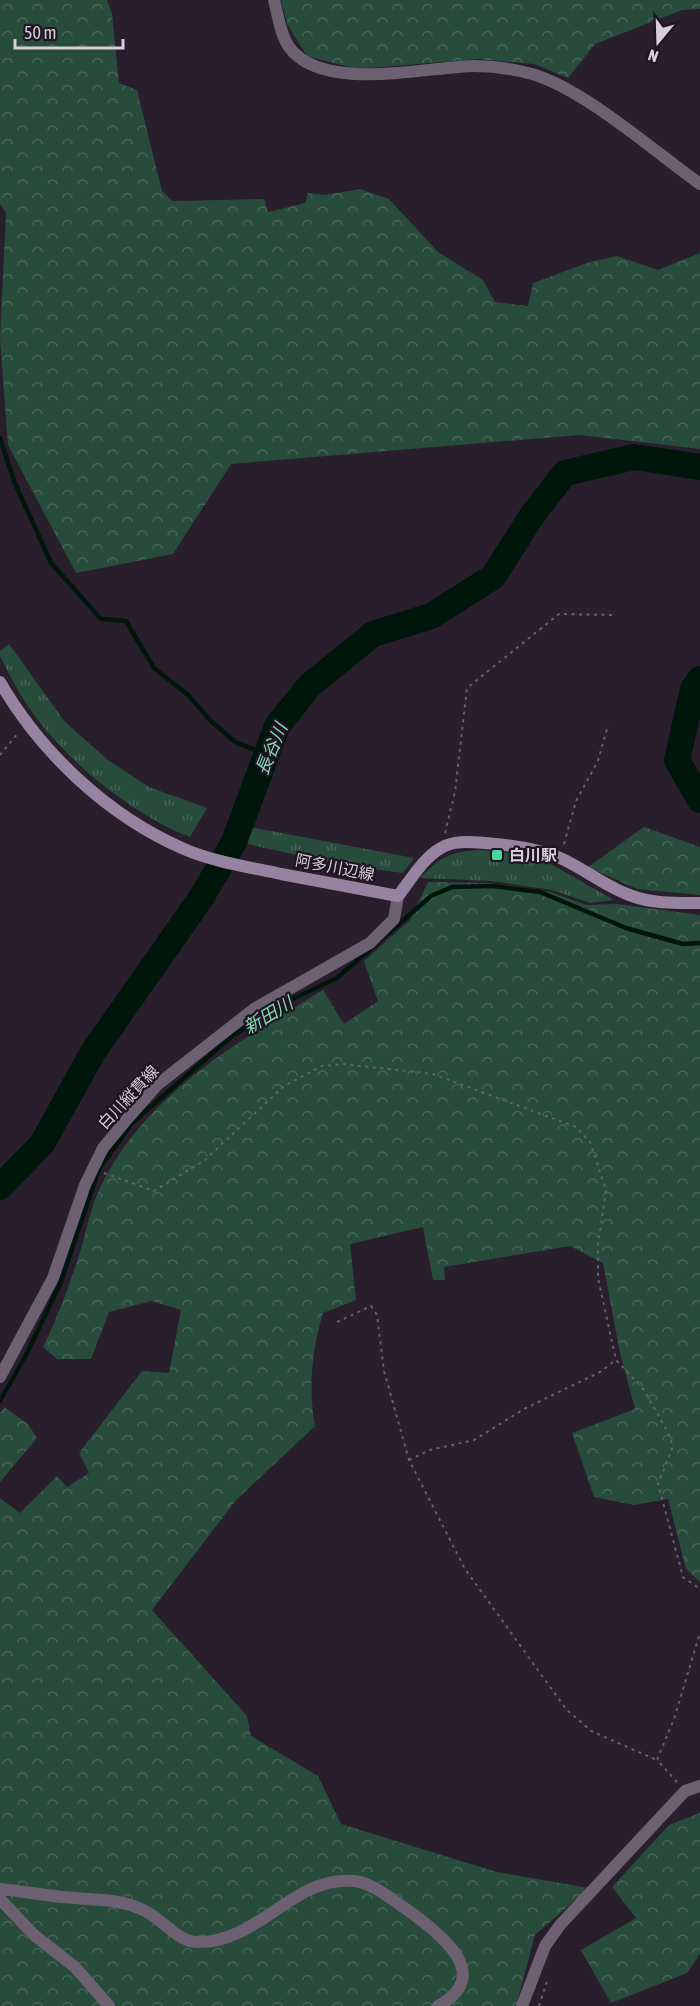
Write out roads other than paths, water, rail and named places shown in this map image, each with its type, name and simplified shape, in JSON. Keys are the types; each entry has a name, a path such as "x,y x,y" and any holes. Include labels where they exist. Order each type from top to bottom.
{"main road":[{"name":"阿多川辺線","path":"0,682 27,723 66,767 111,807 141,827 185,849 237,865 398,896"},
{"path":"398,896 420,868 441,847 469,842 502,844 538,850 560,858 601,882 631,896 652,902 700,903"}],"street":[{"path":"274,0 282,34 290,48 303,61 328,70 356,75 476,66 534,74 578,95 700,184"},
{"name":"白川縦貫線","path":"0,1377 53,1278 85,1185 104,1148 128,1118 157,1085 254,1009 370,943 394,919 398,896"},
{"path":"522,2006 545,1946 560,1925 685,1791 700,1786"},
{"path":"0,1888 116,1902 144,1910 180,1936 195,1942 238,1934 326,1882 357,1881 382,1893 437,1932 456,1952 462,1964 460,1984 454,1993 438,2006"},
{"path":"0,1899 34,1935 75,1967 109,2006"}],"waterway":[{"path":"0,438 14,481 51,563 101,619 126,621 154,668 188,695 211,721 235,742 266,754"},
{"name":"長谷川","path":"0,1187 42,1144 93,1052 201,898 234,842 277,726 310,685 373,634 431,616 493,577 533,514 565,473 634,457 700,467"},
{"name":"長谷川","path":"700,679 693,689 677,760 700,800"},
{"name":"新田川","path":"0,1401 26,1355 60,1284 99,1169 132,1123 232,1036 284,1003 337,978 431,896 452,887 493,886 540,892 626,928 683,944 700,943"}],"place":[{"name":"白川駅","path":"497,855"}]}
